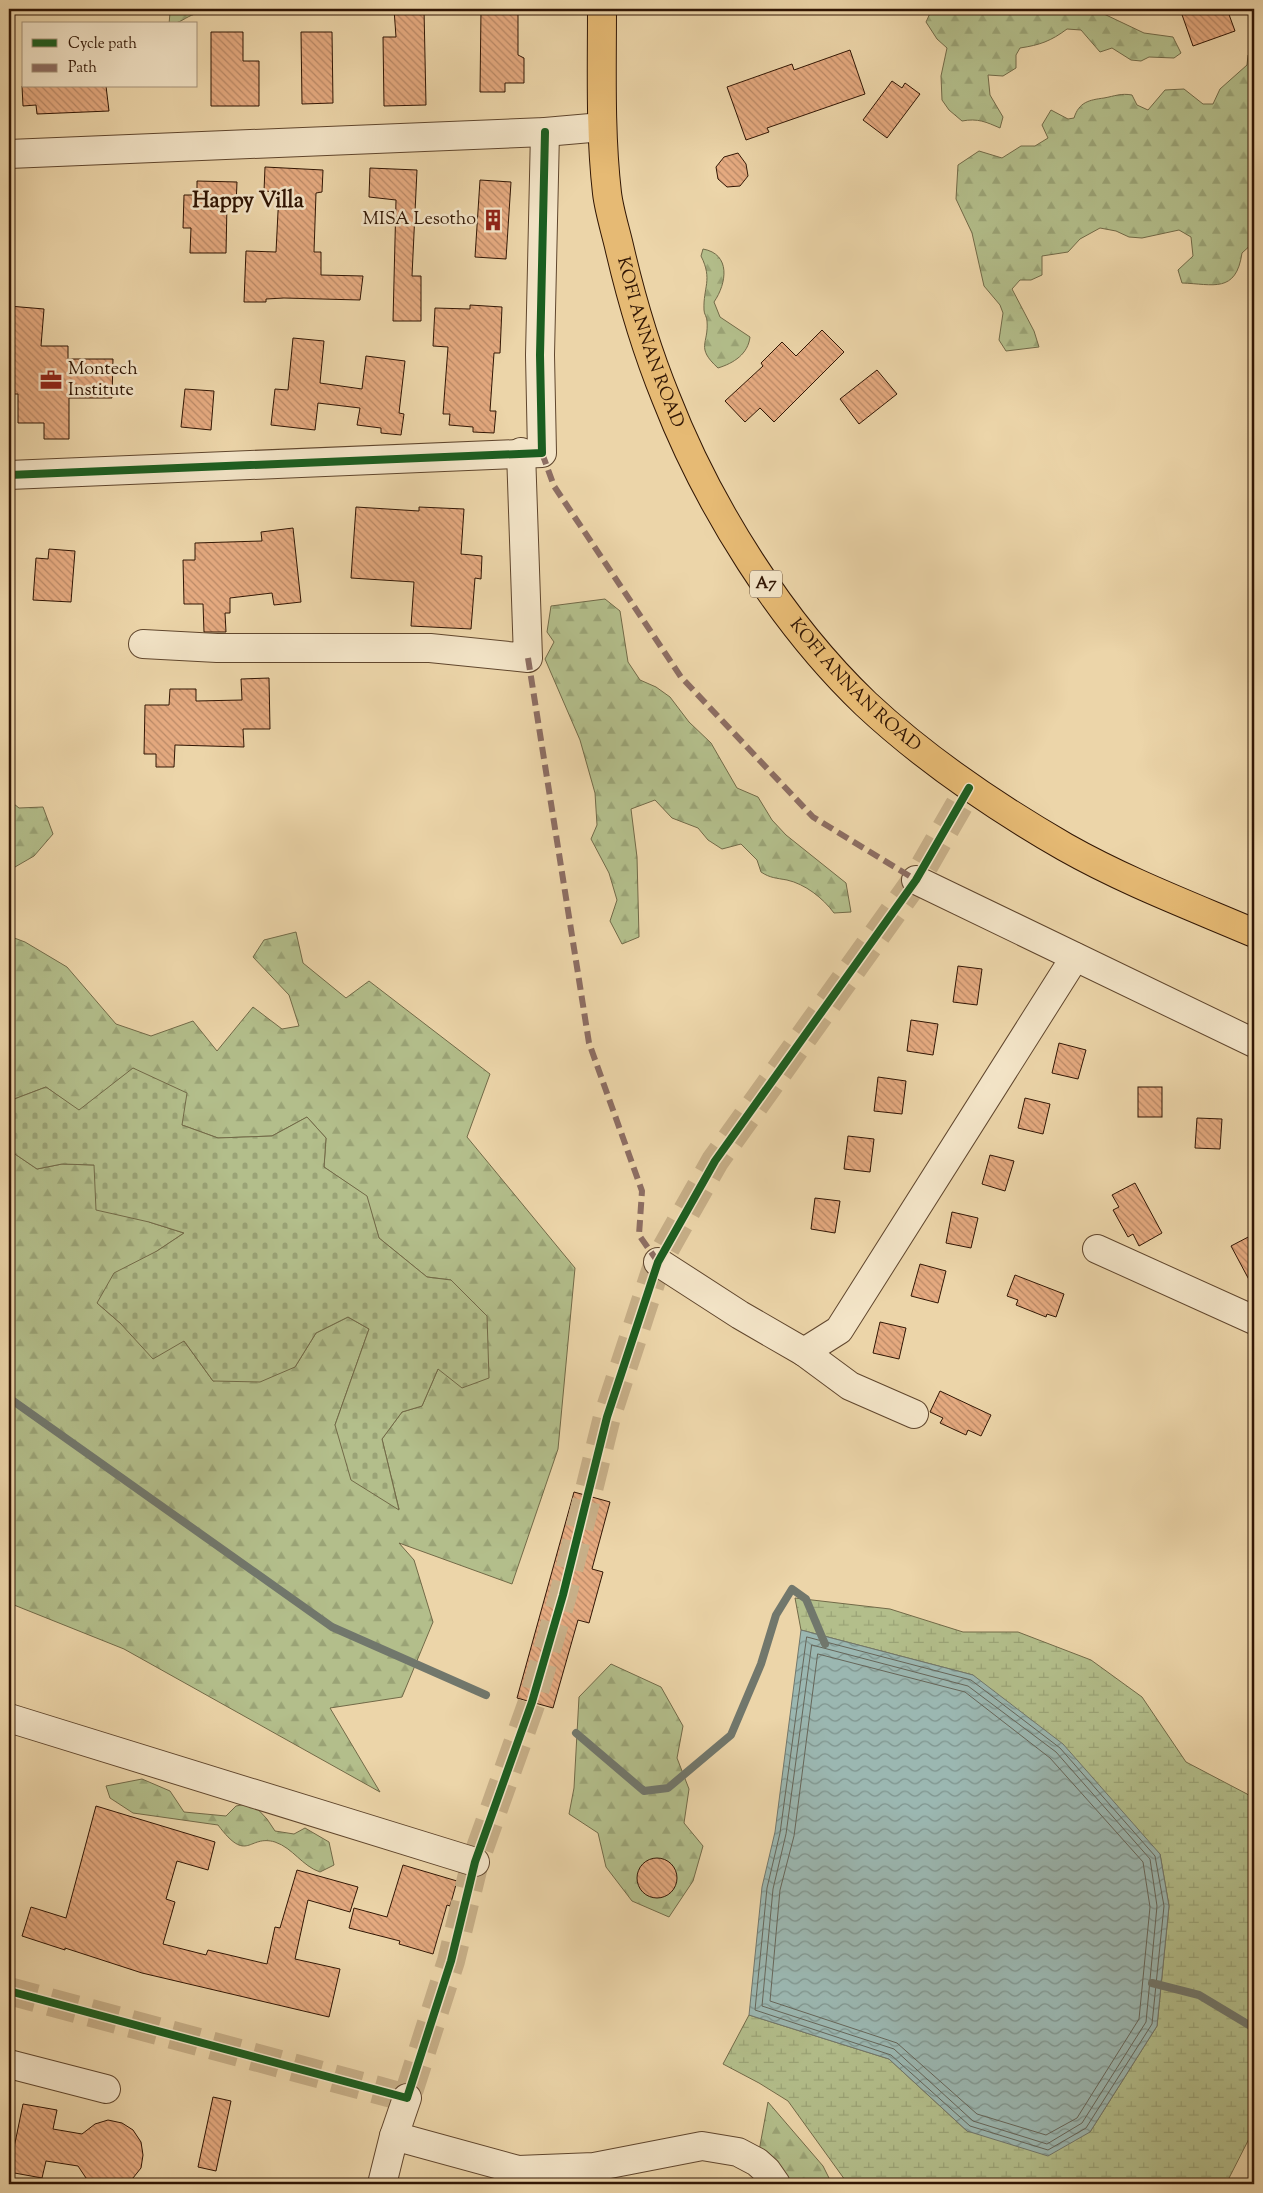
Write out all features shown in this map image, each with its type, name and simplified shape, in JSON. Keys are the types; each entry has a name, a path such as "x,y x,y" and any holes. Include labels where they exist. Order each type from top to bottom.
{"main road":[{"name":"KOFI ANNAN ROAD","path":"602,9 602,127 607,196 633,307 654,371 677,427 723,516 763,579 801,631 865,703 920,750 969,788 1066,848 1153,890 1254,933"}],"street":[{"path":"9,154 545,132 602,127"},
{"path":"9,475 521,452 542,453 540,355 545,132"},
{"path":"143,644 217,648 430,648 528,658 521,452"},
{"path":"916,880 1254,1043"},
{"path":"804,1352 839,1330 1075,957"},
{"path":"1097,1250 1254,1320"},
{"path":"658,1262 740,1315 804,1352 850,1386 914,1414"},
{"path":"9,1718 475,1862"},
{"path":"9,2064 106,2089"},
{"path":"382,2184 394,2136 407,2098"},
{"path":"394,2136 518,2170 594,2167 702,2146 738,2152 757,2162 776,2184"}],"green space":[{"path":"167,9 240,9 238,12 232,13 195,14 178,22 169,22 170,13"},
{"path":"932,9 1076,9 1104,14 1144,33 1173,37 1181,53 1174,58 1149,57 1141,61 1131,60 1112,48 1100,52 1081,30 1067,29 1045,42 1020,48 1016,55 1016,68 1003,76 988,75 990,95 1003,117 1000,128 977,120 962,121 949,110 942,100 941,76 947,48 937,39 926,22"},
{"path":"1254,51 1254,242 1242,253 1239,266 1234,275 1229,281 1221,284 1182,283 1178,270 1193,256 1191,237 1179,230 1142,238 1129,237 1116,231 1100,228 1080,239 1068,252 1042,256 1042,275 1031,280 1020,280 1012,289 1034,331 1039,347 1006,351 999,340 1003,313 1000,305 984,286 972,233 956,199 958,165 979,151 1002,158 1021,146 1035,146 1048,138 1042,125 1051,110 1068,119 1074,118 1079,108 1085,103 1121,95 1132,95 1137,105 1148,110 1165,90 1184,89 1203,104 1213,104 1220,89 1247,65 1248,55"},
{"path":"703,249 712,252 718,257 724,270 722,286 714,302 720,317 750,337 749,343 739,357 718,368 711,361 705,350 707,321 704,302 707,278 705,264 701,256"},
{"path":"605,599 620,611 628,662 640,680 656,687 670,697 689,722 711,743 737,788 758,797 772,820 786,835 846,883 851,912 834,913 825,902 807,888 794,882 773,878 764,874 761,872 757,860 741,844 722,849 708,840 698,828 672,818 655,800 631,809 637,857 639,937 622,944 610,921 617,900 609,873 591,839 597,825 595,793 580,740 545,659 554,642 547,632 551,606"},
{"path":"9,800 19,808 43,807 53,834 34,856 15,867 9,858"},
{"path":"296,932 303,963 346,998 369,981 490,1074 467,1137 575,1268 558,1449 512,1584 399,1543 414,1560 433,1622 402,1697 330,1708 380,1792 124,1649 9,1603 9,1150 37,1169 62,1164 94,1165 149,1222 184,1233 157,1251 97,1303 120,1323 184,1341 213,1381 295,1367 316,1333 348,1317 369,1329 335,1425 399,1509 382,1439 402,1412 422,1406 438,1369 451,1280 427,1277 379,1238 366,1196 324,1167 326,1138 307,1117 272,1136 218,1138 182,1125 134,1068 79,1111 46,1087 9,1101 9,936 25,942 67,967 116,1024 151,1036 193,1021 217,1051 253,1007 282,1029 299,1026 289,995 253,957 264,940"},
{"path":"133,1068 187,1093 182,1125 218,1138 272,1136 307,1117 326,1138 324,1167 367,1196 379,1238 427,1277 451,1280 487,1316 489,1378 462,1388 438,1369 422,1406 402,1412 382,1439 399,1510 351,1480 335,1425 369,1329 348,1317 316,1333 295,1367 260,1382 213,1381 184,1341 153,1359 120,1323 97,1303 114,1273 157,1251 184,1233 149,1222 96,1210 94,1165 62,1164 37,1169 9,1150 9,1101 46,1087 79,1110"},
{"path":"795,1598 890,1609 963,1632 1018,1632 1091,1660 1142,1697 1186,1762 1247,1794 1254,1800 1254,2129 1226,2184 850,2184 845,2180 788,2101 723,2064 749,2015 889,2059 967,2131 1090,2132 1157,2026 1169,1906 1160,1854 973,1675 801,1630"},
{"path":"611,1664 661,1687 683,1726 677,1758 689,1789 684,1823 703,1846 693,1881 669,1917 632,1901 606,1867 598,1833 569,1814 574,1788 579,1697"},
{"path":"142,1779 170,1791 184,1812 226,1816 236,1806 252,1803 275,1831 294,1834 305,1828 329,1842 334,1865 320,1872 308,1866 287,1848 275,1842 266,1841 242,1846 228,1837 218,1825 133,1813 110,1798 106,1786"},
{"path":"768,2102 823,2166 832,2184 776,2184 757,2162"}],"water":[{"path":"801,1630 973,1675 1063,1744 1160,1854 1169,1906 1157,2026 1090,2132 1048,2156 967,2131 889,2059 749,2015 762,1887 775,1832"}],"building":[{"path":"394,9 424,9 426,105 384,106 383,37 396,37"},
{"path":"481,9 518,9 518,55 524,58 524,83 505,83 505,92 480,92"},
{"path":"1180,9 1227,9 1235,31 1193,46"},
{"path":"211,32 243,32 243,61 259,61 259,106 211,106"},
{"path":"301,32 332,32 333,103 302,104"},
{"path":"850,50 865,94 767,128 769,132 746,140 727,87 792,64 794,70"},
{"path":"892,81 902,88 905,83 920,94 887,138 863,120"},
{"path":"22,88 106,88 109,111 37,114 36,105 23,106"},
{"path":"738,153 746,164 748,176 740,186 727,187 718,179 716,167 724,157"},
{"path":"265,167 323,170 322,192 316,193 314,252 321,252 321,275 363,276 360,300 284,298 266,299 266,302 244,302 246,251 276,252 279,192 264,191"},
{"path":"370,168 417,170 412,276 421,276 421,321 393,321 396,200 369,197"},
{"name":"MISA Lesotho","path":"480,180 511,182 506,259 475,257"},
{"path":"197,181 237,182 236,205 227,204 226,253 190,253 191,228 183,228 184,195 197,195"},
{"path":"470,305 502,307 500,353 494,353 490,411 496,411 494,433 473,432 473,427 449,425 450,414 443,414 448,347 433,346 435,308 470,309"},
{"path":"9,306 44,309 41,346 68,346 68,359 113,359 112,398 69,398 69,439 44,439 44,423 18,423 18,394 9,394"},
{"path":"822,330 844,352 774,422 760,408 745,422 725,401 763,366 761,363 782,342 796,356"},
{"path":"293,338 324,341 320,383 362,389 366,356 405,361 399,413 404,414 401,435 381,433 381,428 357,425 360,408 318,403 315,430 271,425 275,389 288,390"},
{"path":"877,370 897,394 859,424 840,399"},
{"path":"185,389 214,391 211,430 181,427"},
{"path":"356,507 419,511 419,507 464,509 461,554 482,556 481,579 475,578 471,629 411,626 414,582 351,578"},
{"path":"293,528 301,602 274,605 272,593 230,598 230,613 225,613 226,632 204,632 203,604 184,604 183,560 195,560 195,543 262,541 261,532"},
{"path":"49,549 75,551 71,602 33,600 36,558 48,559"},
{"path":"269,678 270,729 243,729 244,747 175,745 174,767 156,767 156,754 144,754 145,705 169,705 170,689 196,689 196,701 242,700 241,679"},
{"path":"958,966 982,969 977,1005 953,1002"},
{"path":"911,1020 938,1024 933,1055 907,1051"},
{"path":"1059,1043 1086,1050 1078,1079 1052,1073"},
{"path":"878,1077 906,1081 902,1114 874,1111"},
{"path":"1138,1087 1162,1087 1162,1117 1138,1117"},
{"path":"1025,1098 1050,1104 1043,1134 1018,1128"},
{"path":"1197,1118 1222,1119 1220,1149 1195,1148"},
{"path":"848,1136 874,1139 870,1172 844,1169"},
{"path":"990,1155 1014,1161 1005,1191 982,1184"},
{"path":"1135,1183 1162,1233 1139,1246 1133,1234 1128,1237 1113,1210 1119,1207 1112,1195"},
{"path":"815,1198 840,1201 835,1233 811,1229"},
{"path":"952,1212 978,1218 971,1248 946,1243"},
{"path":"1254,1234 1254,1289 1231,1246"},
{"path":"920,1264 946,1271 938,1303 911,1296"},
{"path":"1015,1275 1064,1294 1056,1317 1047,1314 1046,1317 1016,1305 1018,1300 1007,1296"},
{"path":"880,1322 906,1328 899,1359 873,1353"},
{"path":"940,1391 991,1415 981,1436 968,1430 966,1435 940,1423 943,1418 930,1412"},
{"path":"574,1492 610,1502 592,1569 603,1572 589,1623 578,1620 553,1708 517,1698"},
{"path":"96,1806 215,1842 208,1870 177,1861 166,1899 175,1902 163,1944 206,1955 208,1950 267,1964 275,1927 280,1928 297,1870 358,1887 350,1912 308,1900 295,1959 340,1969 329,2017 142,1973 22,1936 31,1907 66,1918"},
{"path":"657,1858 668,1861 674,1867 677,1878 674,1889 668,1895 657,1898 646,1895 640,1889 637,1878 640,1867 646,1861"},
{"path":"403,1865 457,1881 450,1906 447,1905 433,1954 399,1944 400,1941 349,1928 354,1908 387,1917"},
{"path":"213,2097 231,2101 216,2171 198,2167"},
{"path":"23,2104 57,2110 53,2129 82,2134 95,2124 108,2120 122,2123 133,2130 141,2142 143,2155 141,2168 133,2178 124,2184 95,2184 86,2178 78,2166 46,2161 42,2178 9,2172"}],"waterway":[{"path":"9,1398 332,1627 486,1695"},
{"path":"576,1733 644,1791 668,1788 731,1735 761,1664 776,1615 792,1589 806,1599 825,1644"},
{"path":"1152,1983 1199,1995 1254,2028"}],"tunnel":[{"path":"9,1991 407,2098 451,1961 475,1862 532,1702 563,1595 607,1417 658,1262 715,1161 916,880 969,788"}],"marked path":[{"path":"542,453 554,486 681,677 813,817 916,880"},
{"path":"528,658 589,1043 642,1191 639,1235 658,1262"}],"cycle path":[{"path":"9,475 542,453 540,355 545,132"},
{"path":"9,1991 407,2098 451,1961 475,1862 532,1702 563,1595 607,1417 658,1262 715,1161 916,880 969,788"}],"place":[{"name":"MISA Lesotho","path":"493,220"},
{"name":"Montech Institute","path":"51,380"}],"district":[{"name":"Happy Villa","path":"248,202"}]}
